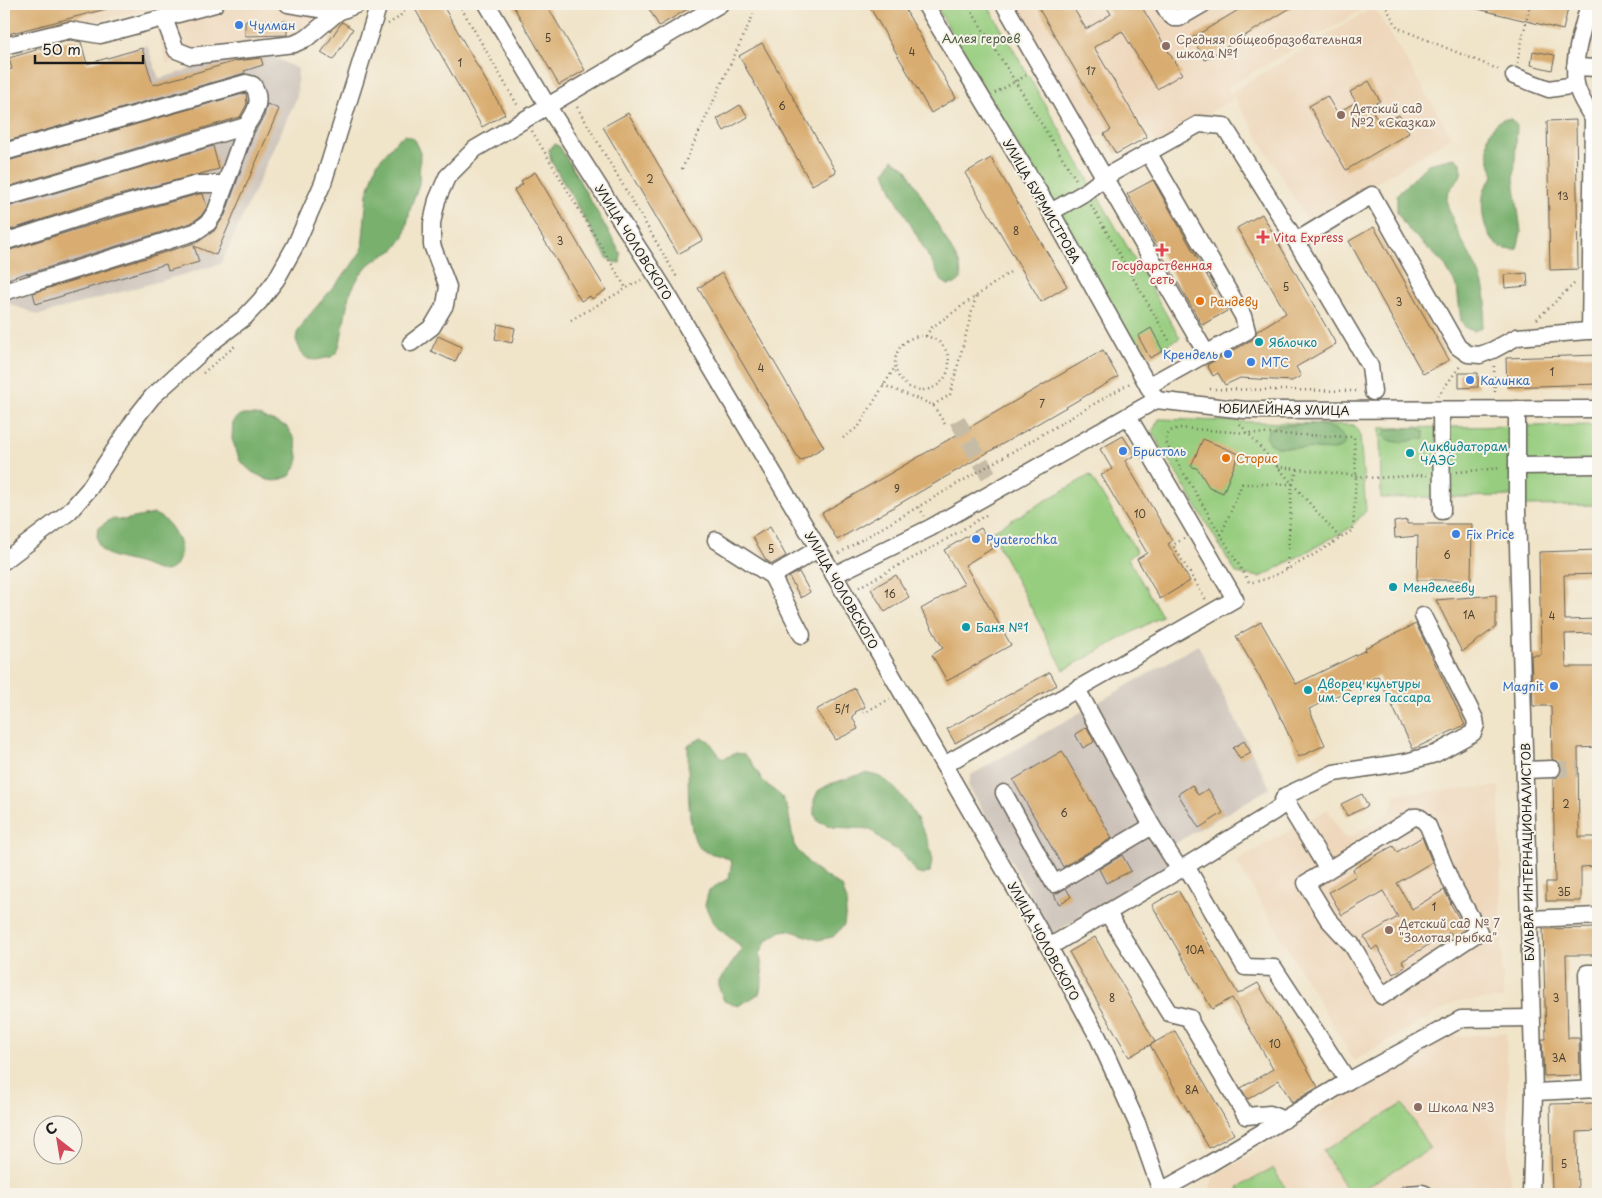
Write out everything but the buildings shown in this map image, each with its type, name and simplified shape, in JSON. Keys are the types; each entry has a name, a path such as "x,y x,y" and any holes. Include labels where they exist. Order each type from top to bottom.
{"street":[{"path":"4,46 70,30 100,35 215,4"},
{"path":"288,4 338,12"},
{"path":"164,18 176,50 191,56 294,44 307,38 338,12 358,4"},
{"path":"4,561 68,512 88,489 152,397 244,318 276,280 295,246 323,183 379,4"},
{"name":"УЛИЦА ЧОЛОВСКОГО","path":"487,4 547,105 654,272 834,575 1049,947 1098,1037 1137,1123 1161,1192"},
{"name":"УЛИЦА БУРМИСТРОВА","path":"925,4 1051,212 1156,400"},
{"path":"1004,4 1206,353"},
{"path":"1163,4 1174,18 1179,18 1203,4"},
{"path":"1296,241 1372,195 1458,347 1468,354 1480,355 1517,337 1594,330 1591,268 1593,119 1581,99 1576,84 1575,67 1589,4"},
{"path":"411,343 432,327 445,305 448,287 432,245 432,223 437,200 447,177 475,149 710,6"},
{"path":"1575,67 1598,68"},
{"path":"1514,76 1549,89 1576,84"},
{"path":"4,152 246,83 253,85 257,90 257,110 246,126 216,212 208,223 195,232 4,292"},
{"path":"1051,212 1084,193 1105,177 1200,124 1224,126 1296,241 1370,366 1373,392"},
{"path":"4,198 246,126"},
{"path":"1145,381 1206,353 1247,331 1243,316 1148,152"},
{"path":"4,242 103,210 198,184 226,184"},
{"path":"834,575 930,528 1156,400"},
{"name":"ЮБИЛЕЙНАЯ УЛИЦА","path":"1156,400 1245,410 1439,403 1517,409 1598,409"},
{"path":"1439,403 1442,511"},
{"name":"БУЛЬВАР ИНТЕРНАЦИОНАЛИСТОВ","path":"1517,409 1517,511 1534,1092 1531,1194"},
{"path":"944,765 1235,599 1128,416"},
{"path":"1518,466 1598,465"},
{"path":"716,540 772,576 802,635"},
{"path":"772,576 818,549"},
{"path":"1049,947 1280,808 1285,796 1334,773 1406,762 1435,754 1473,733 1476,725 1475,719 1423,616"},
{"path":"1077,689 1152,826 1183,868 1245,967 1274,968 1348,1081"},
{"path":"1525,770 1552,769"},
{"path":"1004,792 1054,884 1152,826"},
{"path":"1284,801 1289,806 1328,870"},
{"path":"1418,816 1428,826 1451,882 1480,932 1382,996 1352,945 1328,919 1306,883 1328,870 1418,816"},
{"path":"1107,912 1169,1013 1190,1018 1190,1023 1246,1116 1270,1114 1284,1120"},
{"path":"1529,919 1598,916"},
{"path":"1534,1092 1594,1089 1587,973 1598,973"},
{"path":"1161,1192 1348,1081 1461,1019 1531,1018"},
{"path":"1407,1194 1425,1194"}],"path":[{"path":"459,4 626,288"},
{"path":"967,4 1084,193 1170,342"},
{"path":"1384,4 1398,28 1514,76 1530,4"},
{"path":"682,169 755,11"},
{"path":"983,100 1041,67"},
{"path":"1517,337 1591,268"},
{"path":"926,336 931,328 1013,270"},
{"path":"571,320 654,272"},
{"path":"934,405 950,394 976,296"},
{"path":"843,438 859,426 895,366 897,353 901,346 912,338 926,336 940,342 948,354 949,368 943,381 932,389 918,390 905,385 900,380 895,366"},
{"path":"1493,350 1496,399"},
{"path":"1439,403 1468,354"},
{"path":"835,556 1145,381"},
{"path":"883,385 934,405 946,426"},
{"path":"1239,423 1340,538"},
{"path":"1180,428 1247,433 1354,437 1356,476 1353,530 1287,569 1255,583 1249,582 1168,445 1166,437 1172,429 1180,428"},
{"path":"1277,467 1375,478 1441,474 1518,466"},
{"path":"1287,569 1292,484 1298,469"},
{"path":"1222,535 1242,484 1292,484"},
{"path":"855,589 940,544 988,514"},
{"path":"1187,536 1173,545 1213,612"},
{"path":"862,713 903,693"}],"shaded area":[{"name":"Чулман","path":"4,4 360,4 361,12 283,38 166,64 151,9 4,40"},
{"name":"Средняя общеобразовательная школа №1","path":"1007,4 1371,5 1227,87 1233,99 1157,144 1136,114 1089,142"},
{"name":"Детский сад №2 «Сказка»","path":"1374,7 1452,137 1309,223 1231,92"},
{"path":"147,45 159,79 197,67 261,51 298,69 297,97 221,264 39,315 4,302 4,72 8,70 13,87"},
{"path":"1198,645 1270,788 1164,850 1169,865 1052,934 968,785 971,775"},
{"name":"Детский сад № 7 \"Золотая рыбка\"","path":"1499,786 1503,999 1457,1001 1354,1061 1236,861 1328,809 1343,836 1348,838 1391,812 1395,794"},
{"name":"Школа №3","path":"1506,1033 1510,1194 1208,1194 1214,1177 1443,1037"}],"green space":[{"name":"Аллея героев","path":"935,4 987,4 1180,338 1142,358"},
{"path":"1503,119 1511,119 1517,126 1514,179 1521,232 1517,249 1507,249 1499,246 1492,240 1484,222 1483,201 1485,190 1494,176 1488,152 1488,137 1495,125"},
{"path":"405,135 413,138 420,152 419,184 411,206 404,237 395,249 369,264 359,276 349,295 337,352 331,357 316,360 308,359 302,354 296,340 297,333 306,319 349,269 362,250 367,194 377,163 398,139"},
{"path":"555,144 560,147 620,252 620,263 613,262 607,258 551,161 549,149"},
{"path":"1454,158 1461,163 1462,170 1458,180 1447,195 1448,206 1455,226 1481,278 1486,300 1482,327 1474,331 1466,328 1461,321 1457,287 1444,264 1406,227 1397,212 1397,194 1428,164"},
{"path":"893,159 906,168 960,265 961,279 955,284 948,285 942,281 893,193 885,172"},
{"path":"239,415 256,415 286,426 295,440 298,456 298,463 290,476 276,481 268,480 252,472 240,461 232,439 233,421"},
{"path":"1159,419 1354,425 1360,435 1366,511 1350,528 1261,577 1236,573 1152,432"},
{"path":"1313,424 1336,430 1346,442 1341,448 1334,450 1276,447 1269,443 1266,437 1269,429 1276,426"},
{"path":"1598,425 1598,505 1521,506 1521,496 1381,498 1380,428"},
{"path":"1417,427 1424,431 1425,438 1398,442 1384,436 1386,430"},
{"path":"1090,475 1137,552 1128,558 1162,616 1064,670 991,532"},
{"path":"154,514 170,525 180,544 179,558 175,566 170,569 166,571 155,569 115,557 103,551 99,545 97,538 98,528 111,519 124,520"},
{"path":"702,738 709,741 722,759 736,753 744,754 750,760 763,781 782,797 788,810 794,845 798,851 814,869 842,887 847,901 844,925 833,937 818,940 789,930 781,931 766,941 760,954 763,978 759,994 738,1006 724,1001 719,988 719,981 742,950 738,944 714,925 705,905 709,890 729,878 732,862 700,848 695,840 690,815 688,745"},
{"path":"865,773 880,777 888,782 905,800 913,812 930,847 932,857 930,872 923,875 916,873 903,854 881,840 871,829 833,827 818,821 814,814 814,800 818,791 830,784"},
{"path":"1403,1104 1430,1149 1354,1194 1349,1194 1323,1151"},
{"path":"1273,1168 1289,1194 1242,1194 1238,1188"}],"tunnel":[{"path":"957,420 997,490"},
{"path":"1552,769 1578,769"}],"place":[{"name":"Чулман","path":"239,25"},
{"name":"Средняя общеобразовательная школа №1","path":"1166,46"},
{"name":"Детский сад №2 «Сказка»","path":"1341,115"},
{"name":"Vita Express","path":"1263,237"},
{"name":"Государственная сеть","path":"1162,250"},
{"name":"Рандеву","path":"1200,301"},
{"name":"Яблочко","path":"1259,342"},
{"name":"Крендель","path":"1228,354"},
{"name":"МТС","path":"1251,362"},
{"name":"Калинка","path":"1470,380"},
{"name":"Бристоль","path":"1123,451"},
{"name":"Ликвидаторам ЧАЭС","path":"1410,453"},
{"name":"Сторис","path":"1226,458"},
{"name":"Fix Price","path":"1456,534"},
{"name":"Pyaterochka","path":"976,539"},
{"name":"Менделееву","path":"1393,587"},
{"name":"Баня №1","path":"966,627"},
{"name":"Magnit","path":"1554,686"},
{"name":"Дворец культуры им. Сергея Гассара","path":"1308,690"},
{"name":"Детский сад № 7 \"Золотая рыбка\"","path":"1389,930"},
{"name":"Школа №3","path":"1418,1107"}]}
